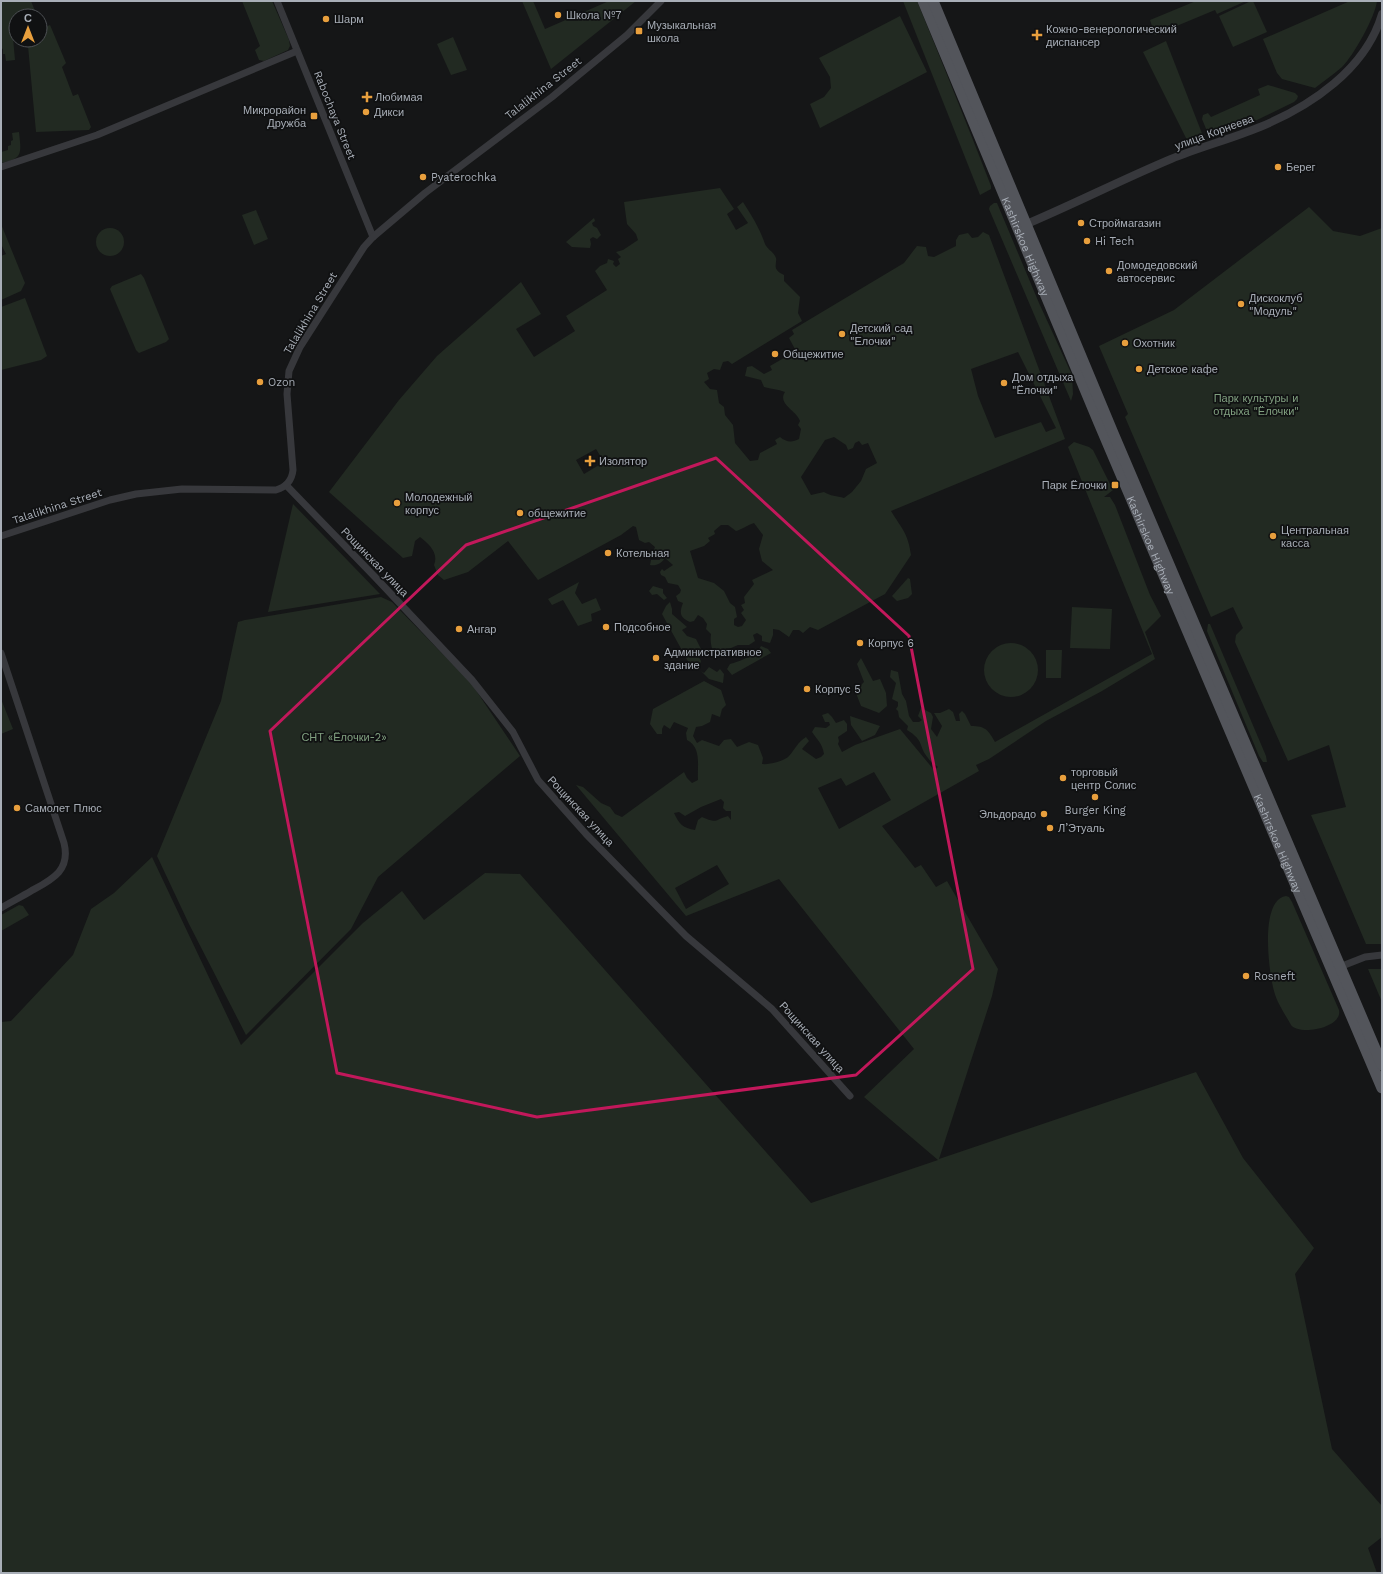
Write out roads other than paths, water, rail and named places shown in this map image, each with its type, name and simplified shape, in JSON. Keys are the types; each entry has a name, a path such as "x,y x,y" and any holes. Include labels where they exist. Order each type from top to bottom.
{"main road":[{"name":"Kashirskoe Highway","path":"923,1 1022,226 1277,821 1382,1088"},
{"name":"Kashirskoe Highway","path":"933,1 1022,226"},
{"name":"Kashirskoe Highway","path":"1335,968 1382,1066"}],"street":[{"name":"Rabochaya Street","path":"277,1 373,237"},
{"name":"Talalikhina Street","path":"1,536 102,503 136,494 182,489 276,490 286,485 291,478 293,470 287,394 291,367 306,337 361,251 373,237 425,193 552,97 627,34 660,1"},
{"name":"улица Корнеева","path":"1022,226 1170,160 1260,127 1299,107 1332,85 1349,70 1370,43 1382,14"},
{"path":"1,167 93,136 297,51"},
{"name":"Рощинская улица","path":"286,485 472,680 513,732 538,780 586,834 686,936 772,1009 850,1096"},
{"path":"1,653 64,843 66,854 63,866 56,876 1,908"},
{"path":"1335,968 1365,957 1382,956"}],"place":[{"name":"Школа №7","path":"558,15"},
{"name":"Шарм","path":"326,19"},
{"name":"Музыкальная школа","path":"639,31"},
{"name":"Кожно-венерологический диспансер","path":"1037,35"},
{"name":"Любимая","path":"367,97"},
{"name":"Дикси","path":"366,112"},
{"name":"Микрорайон Дружба","path":"314,116"},
{"name":"Берег","path":"1278,167"},
{"name":"Pyaterochka","path":"423,177"},
{"name":"Строймагазин","path":"1081,223"},
{"name":"Hi Tech","path":"1087,241"},
{"name":"Домодедовский автосервис","path":"1109,271"},
{"name":"Дискоклуб \"Модуль\"","path":"1241,304"},
{"name":"Детский сад \"Елочки\"","path":"842,334"},
{"name":"Охотник","path":"1125,343"},
{"name":"Общежитие","path":"775,354"},
{"name":"Детское кафе","path":"1139,369"},
{"name":"Ozon","path":"260,382"},
{"name":"Дом отдыха \"Ёлочки\"","path":"1004,383"},
{"name":"Изолятор","path":"590,461"},
{"name":"Парк Ёлочки","path":"1115,485"},
{"name":"Молодежный корпус","path":"397,503"},
{"name":"общежитие","path":"520,513"},
{"name":"Центральная касса","path":"1273,536"},
{"name":"Котельная","path":"608,553"},
{"name":"Подсобное","path":"606,627"},
{"name":"Ангар","path":"459,629"},
{"name":"Корпус 6","path":"860,643"},
{"name":"Административное здание","path":"656,658"},
{"name":"Корпус 5","path":"807,689"},
{"name":"торговый центр Солис","path":"1063,778"},
{"name":"Burger King","path":"1095,797"},
{"name":"Самолет Плюс","path":"17,808"},
{"name":"Эльдорадо","path":"1044,814"},
{"name":"Л’Этуаль","path":"1050,828"},
{"name":"Rosneft","path":"1246,976"}],"park label":[{"name":"Парк культуры и отдыха \"Ёлочки\"","path":"1256,404"},
{"name":"СНТ «Ёлочки-2»","path":"344,737"}]}
